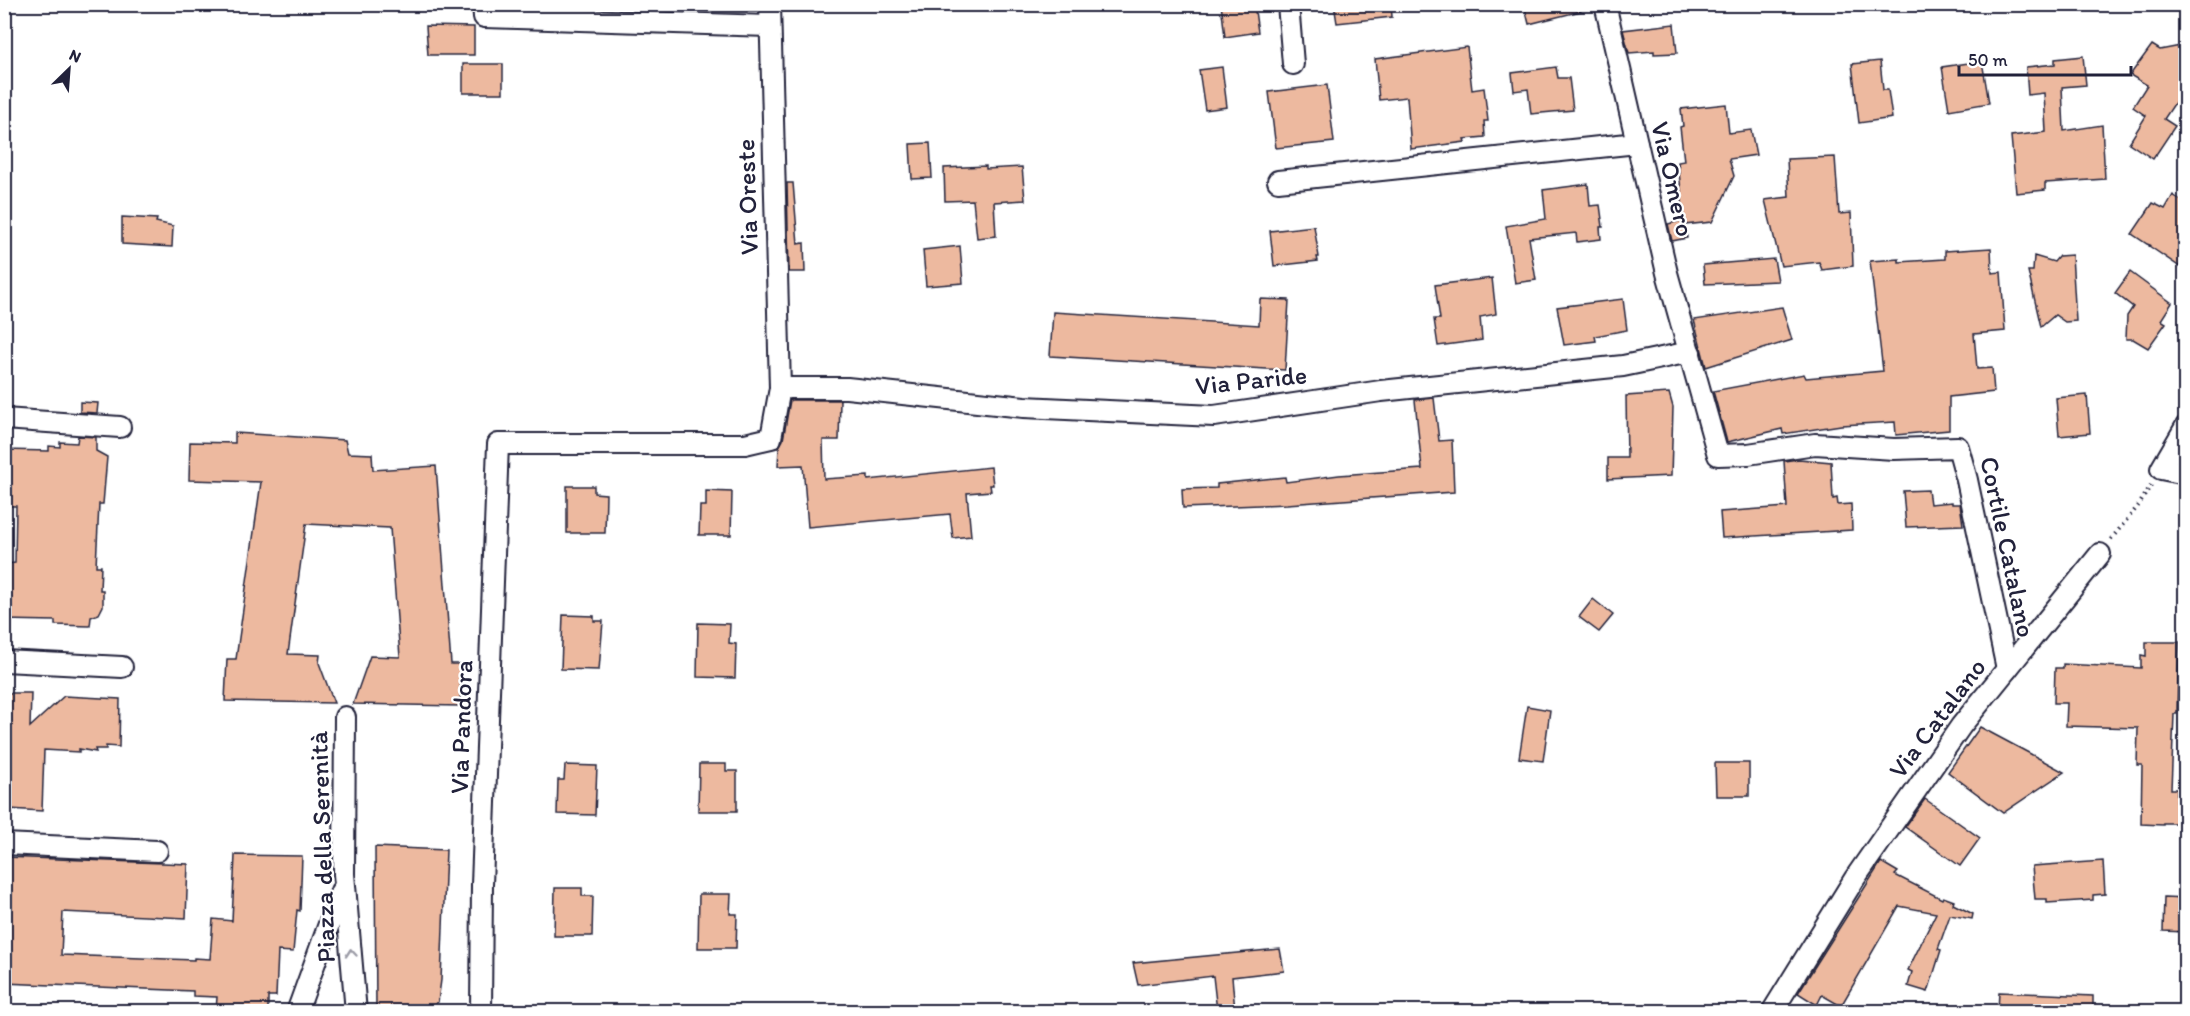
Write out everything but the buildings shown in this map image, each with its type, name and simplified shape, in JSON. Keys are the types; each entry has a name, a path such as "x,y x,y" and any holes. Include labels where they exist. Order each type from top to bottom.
{"street":[{"path":"483,4 484,17 769,26"},
{"name":"Via Oreste","path":"498,444 745,444 771,438 780,388 770,4"},
{"path":"1288,4 1293,64"},
{"name":"Via Omero","path":"1605,4 1667,273 1692,358"},
{"path":"1278,181 1637,143"},
{"name":"Via Paride","path":"780,388 847,388 1024,407 1214,416 1381,391 1692,358"},
{"name":"Cortile Catalano","path":"1692,358 1718,455 1748,454 1815,444 1894,449 1958,447 2007,669"},
{"path":"4,419 120,427"},
{"path":"2186,426 2161,469 2186,474"},
{"name":"Via Pandora","path":"481,1011 482,885 498,444"},
{"name":"Via Catalano","path":"1772,1011 1855,878 1961,726 2100,554"},
{"path":"4,661 122,667"},
{"name":"Piazza della Serenità","path":"345,717 344,874 356,1011"},
{"path":"4,843 157,851"},
{"path":"297,1011 340,898 344,874"}],"path":[{"path":"2100,554 2139,505 2161,469"}]}
